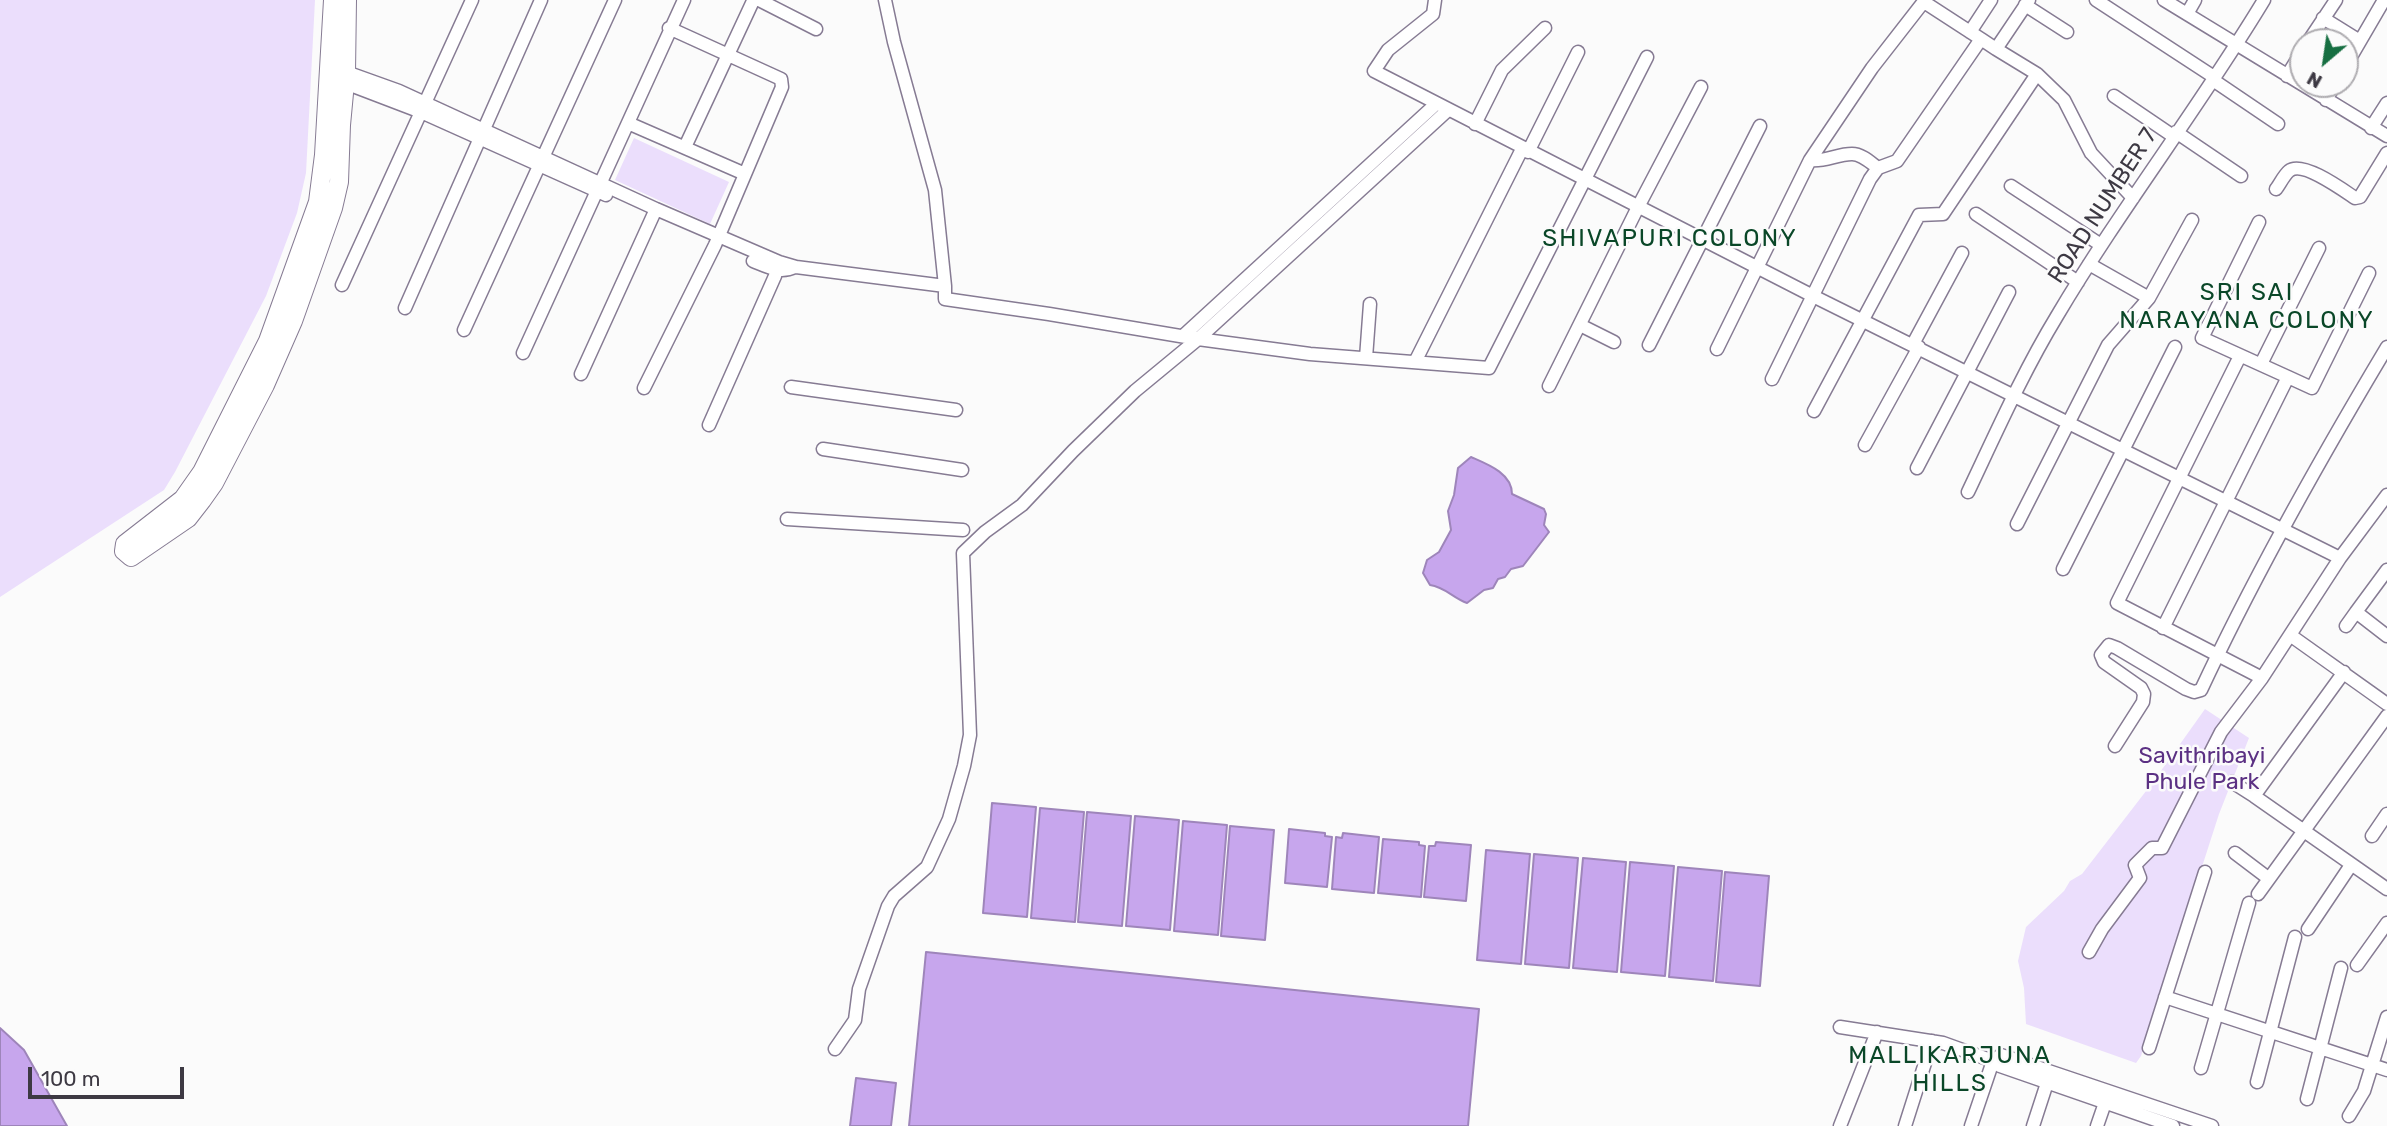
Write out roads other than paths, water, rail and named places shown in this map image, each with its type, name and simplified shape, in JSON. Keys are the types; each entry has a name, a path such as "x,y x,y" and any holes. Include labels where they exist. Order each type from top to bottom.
{"street":[{"path":"333,0 324,155 318,202 296,289 265,385 208,492 188,518 131,557 124,551 125,544 183,499 202,472 296,289 333,208 339,182 346,77 347,0"},
{"path":"342,285 472,0"},
{"path":"405,308 541,0"},
{"path":"464,330 615,0"},
{"path":"523,353 684,0"},
{"path":"685,146 755,0 817,29"},
{"path":"885,0 935,190 945,299 1310,354 1489,368 1647,57"},
{"path":"1435,0 1433,14 1388,50 1374,71 1813,296 2340,558"},
{"path":"1772,379 1870,179 1878,168 1897,162 1976,35 1991,0"},
{"path":"2096,0 2278,124"},
{"path":"2164,0 2387,136"},
{"path":"2187,14 2195,0"},
{"name":"ROAD NUMBER 7","path":"1968,492 2055,318 2175,134 2237,46 2264,0"},
{"path":"2317,28 2336,0"},
{"path":"2323,18 2360,41 2384,0"},
{"path":"1717,349 1810,160 1872,68 1924,1 2037,74 2064,100 2091,153 2133,198"},
{"path":"1996,49 2027,3 2067,32"},
{"path":"1475,124 1502,70 1545,27"},
{"path":"644,388 716,241 782,87 781,79 669,29"},
{"path":"1415,362 1578,52"},
{"path":"1814,411 1919,215 1943,214 2037,74"},
{"path":"346,77 423,107 716,241 778,266 945,286"},
{"path":"1549,386 1701,87"},
{"path":"2114,96 2241,176"},
{"path":"2371,128 2387,103"},
{"path":"835,1049 855,1020 859,989 888,906 894,896 927,867 949,819 964,766 970,735 963,553 985,532 1022,505 1135,391 1198,339 1436,104"},
{"path":"1183,336 1448,110"},
{"path":"628,123 745,174"},
{"path":"1649,345 1760,126"},
{"path":"2276,189 2290,170 2296,167 2306,169 2355,198 2360,197 2387,153"},
{"path":"1810,160 1853,154 1865,158 1878,168"},
{"path":"2011,186 2101,245"},
{"path":"581,374 655,213"},
{"path":"1976,214 2078,282"},
{"path":"2017,524 2108,345 2149,298 2192,220"},
{"path":"2259,222 2202,338 2240,356 2312,388 2370,273"},
{"path":"2261,364 2319,248"},
{"path":"1865,445 1962,253"},
{"path":"2089,264 2149,298"},
{"path":"709,425 778,266"},
{"path":"1917,468 2009,292"},
{"path":"1366,358 1370,304"},
{"path":"1580,325 1614,342"},
{"path":"2063,569 2175,347"},
{"path":"2115,746 2143,702 2144,694 2141,688 2104,662 2101,654 2109,645 2194,692 2201,690 2239,610 2387,347"},
{"path":"2240,356 2117,603 2262,678"},
{"path":"2163,628 2288,377"},
{"path":"792,387 956,410"},
{"path":"823,449 962,470"},
{"path":"2089,952 2102,929 2136,886 2140,878 2135,865 2138,860 2152,848 2162,848 2221,732 2262,678 2340,558 2387,495"},
{"path":"788,519 963,530"},
{"path":"2346,626 2387,570"},
{"path":"2356,612 2387,636"},
{"path":"2290,635 2387,704"},
{"path":"2254,796 2344,672"},
{"path":"2201,1068 2253,899 2387,716"},
{"path":"2232,782 2387,889"},
{"path":"2372,836 2387,814"},
{"path":"2235,853 2268,877"},
{"path":"2308,929 2351,865"},
{"path":"2149,1048 2205,872"},
{"path":"2357,965 2387,923"},
{"path":"2257,1082 2295,937"},
{"path":"2307,1099 2342,968"},
{"path":"2165,997 2387,1070"},
{"path":"2349,1116 2364,1091 2387,1017"},
{"path":"1840,1027 1932,1041 1993,1061 2047,1083 2107,1096 2212,1126"},
{"path":"1840,1126 1877,1032"},
{"path":"1905,1126 1932,1041"},
{"path":"1971,1126 1993,1061 2001,1055 2107,1096 2168,1125"},
{"path":"2033,1126 2047,1083"},
{"path":"2097,1126 2107,1096"}],"district":[{"name":"SHIVAPURI COLONY","path":"1670,239"},
{"name":"SRI SAI NARAYANA COLONY","path":"2247,307"},
{"name":"MALLIKARJUNA HILLS","path":"1950,1070"}],"park label":[{"name":"Savithribayi Phule Park","path":"2202,769"}]}
